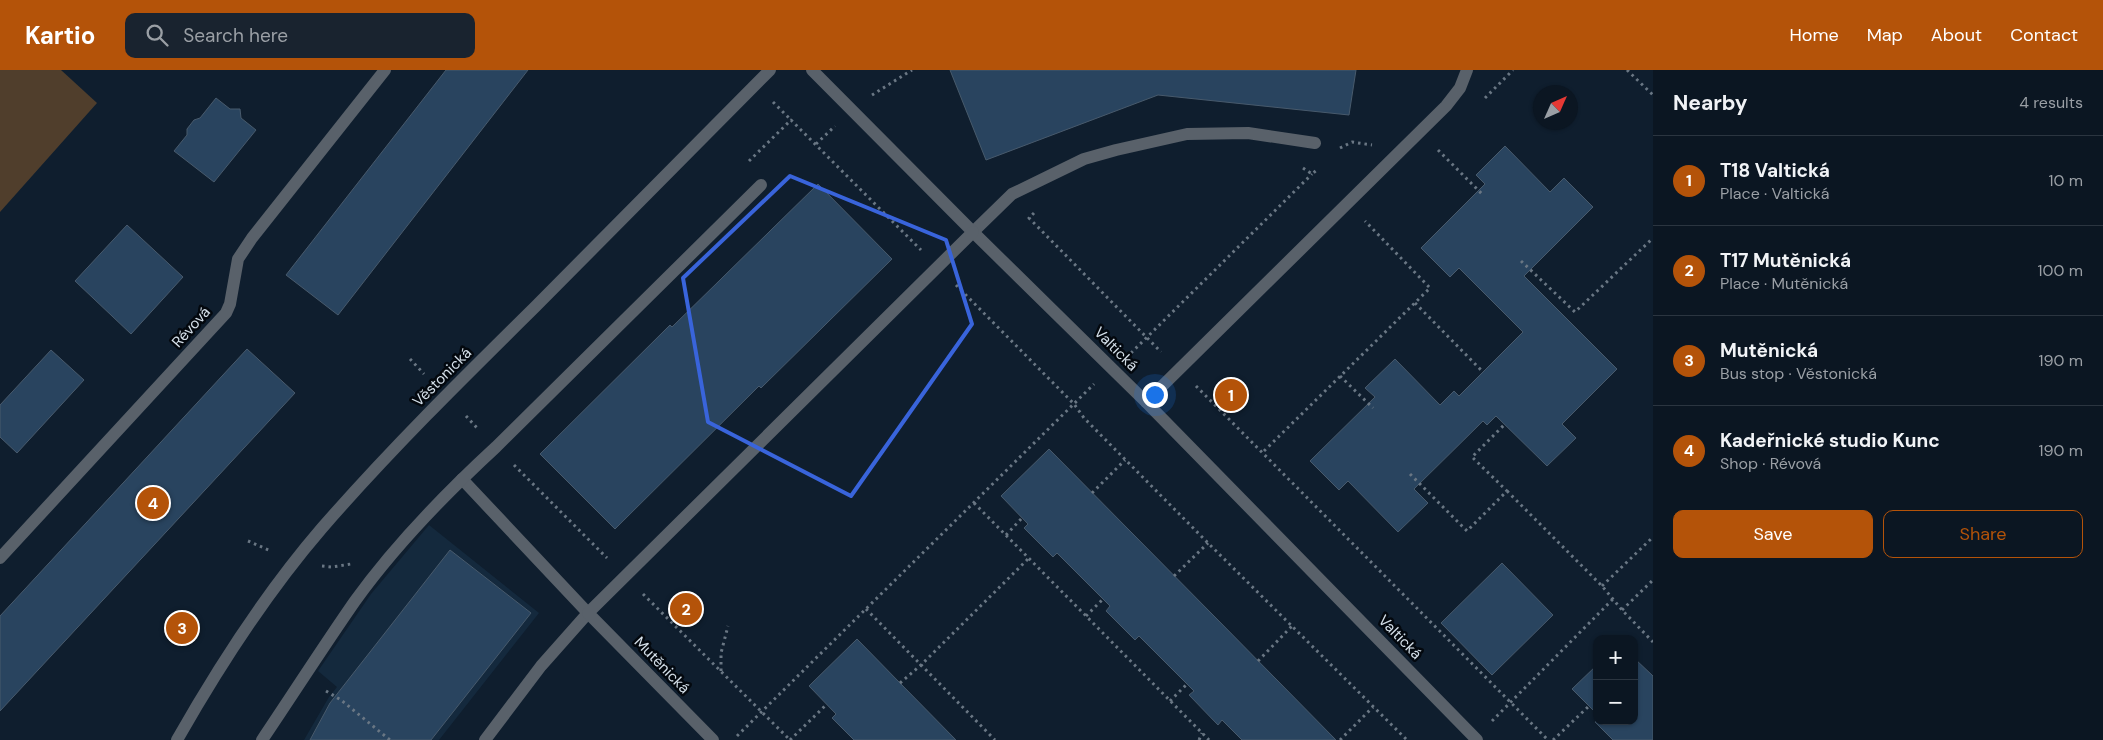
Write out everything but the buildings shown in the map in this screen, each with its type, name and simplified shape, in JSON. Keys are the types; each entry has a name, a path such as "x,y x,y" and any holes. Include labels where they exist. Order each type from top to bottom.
{"street":[{"name":"Révová","path":"0,558 226,313 230,304 238,258 385,70"},
{"name":"Věstonická","path":"177,740 217,672 265,600 326,523 365,479 446,396 770,70"},
{"name":"Valtická","path":"812,70 1146,402 1477,740"},
{"path":"1146,402 1446,106 1460,88 1467,70"},
{"path":"485,740 541,666 588,613 937,266 1012,194 1076,162 1116,150 1187,134 1248,133 1315,143"},
{"path":"262,740 356,600 404,539 462,479 761,185"},
{"name":"Mutěnická","path":"462,479 588,613 713,740"}],"path":[{"path":"868,98 912,70"},
{"path":"1484,98 1513,70"},
{"path":"1628,70 1653,95"},
{"path":"743,167 791,120 1074,404 1084,418 1125,460 1407,740"},
{"path":"1337,151 1342,145 1352,142 1374,146"},
{"path":"1435,147 1483,196"},
{"path":"1146,338 1325,162"},
{"path":"1295,165 1312,174"},
{"path":"1041,207 1028,218 1146,338 1264,452 1548,740"},
{"path":"1264,452 1430,288 1364,219"},
{"path":"1521,261 1575,312 1652,241"},
{"path":"1415,303 1483,372"},
{"path":"410,359 424,374"},
{"path":"1340,376 1373,408"},
{"path":"732,740 1074,404"},
{"path":"1505,424 1472,457 1602,586 1653,642"},
{"path":"1092,493 1125,460"},
{"path":"1410,474 1467,531 1507,492"},
{"path":"974,503 1209,740"},
{"path":"1006,535 1022,518"},
{"path":"1602,586 1653,537"},
{"path":"1174,576 1208,543"},
{"path":"900,683 921,665 1029,558"},
{"path":"1622,610 1653,580"},
{"path":"1086,616 1102,599"},
{"path":"1485,727 1613,599"},
{"path":"866,609 995,740"},
{"path":"721,671 721,653 728,626"},
{"path":"1258,661 1292,626"},
{"path":"304,678 341,700 390,740"},
{"path":"1170,700 1187,684"},
{"path":"790,740 827,704"},
{"path":"1340,740 1373,706"},
{"path":"1552,740 1589,706"},
{"path":"1199,740 1202,733"}],"highlighted area":[{"path":"790,176 946,240 972,324 851,496 708,422 683,278"}],"shaded area":[{"path":"0,70 61,70 97,103 0,212"},
{"path":"429,525 539,613 439,740 304,740 329,697 337,687 318,671 371,594"}],"place":[{"name":"T18 Valtická","path":"1231,395"},
{"name":"Kadeřnické studio Kunc","path":"153,503"},
{"name":"T17 Mutěnická","path":"686,609"},
{"name":"Mutěnická","path":"182,628"}]}
